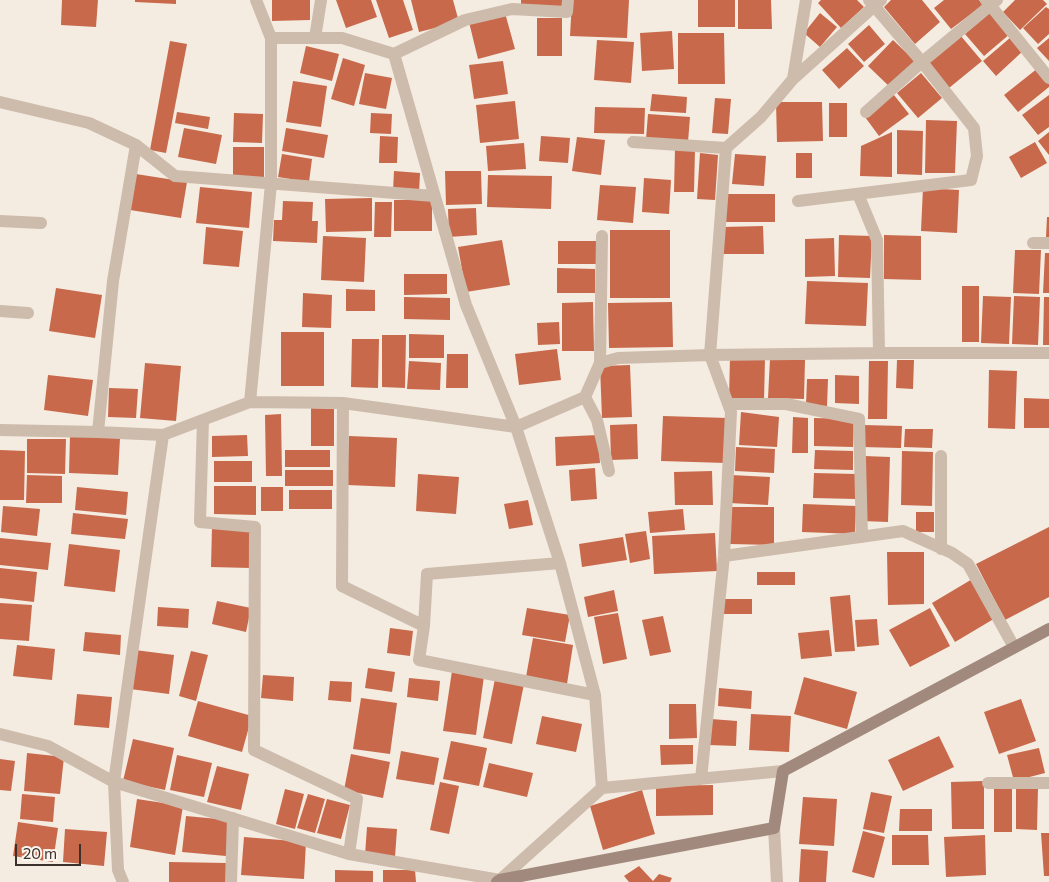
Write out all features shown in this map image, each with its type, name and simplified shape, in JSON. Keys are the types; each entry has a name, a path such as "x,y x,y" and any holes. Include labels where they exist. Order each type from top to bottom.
{"street":[{"path":"250,402 271,184 271,38 256,0"},
{"path":"315,38 321,0"},
{"path":"271,38 342,38 394,54 465,20 512,9 568,12 568,0"},
{"path":"793,79 806,0"},
{"path":"701,779 724,556 732,412 710,355 726,148 761,117 793,79 875,2 974,128 977,156 971,180 798,201"},
{"path":"866,112 991,2 1048,73"},
{"path":"394,54 466,305 516,427 560,563 595,695 602,788"},
{"path":"0,102 89,123 136,145 175,176 434,196"},
{"path":"633,142 726,148"},
{"path":"98,432 113,282 136,145"},
{"path":"858,194 877,240 879,353"},
{"path":"0,221 41,223"},
{"path":"0,430 98,432 163,436 250,402 343,403 516,427 585,397 600,363 602,236"},
{"path":"1033,243 1049,243"},
{"path":"0,311 28,313"},
{"path":"600,363 618,358 710,355 1049,353"},
{"path":"585,397 597,420 609,471"},
{"path":"343,403 342,586 424,626"},
{"path":"728,404 786,404 859,419 862,537"},
{"path":"202,420 200,522 255,527 254,750 357,799 349,854"},
{"path":"123,882 118,870 114,782 163,436"},
{"path":"942,456 942,549"},
{"path":"724,556 903,531 952,553 968,564 1014,647"},
{"path":"560,563 426,574 424,626 419,660 595,695"},
{"path":"498,881 602,788 783,771 1049,629"},
{"path":"0,734 48,746 114,782 349,854 498,881 774,828"},
{"path":"777,882 774,828 783,771"},
{"path":"988,784 1049,783"},
{"path":"231,882 232,818"}],"building":[{"path":"62,0 98,0 96,27 61,25"},
{"path":"135,0 176,0 176,4 135,2"},
{"path":"272,0 310,0 310,20 272,21"},
{"path":"336,0 371,0 377,17 346,28"},
{"path":"376,0 403,0 413,30 389,38"},
{"path":"411,0 453,0 459,22 419,32"},
{"path":"521,0 565,0 565,6 521,6"},
{"path":"572,0 629,0 627,38 570,36"},
{"path":"698,0 735,0 735,27 698,27"},
{"path":"738,0 771,0 772,29 738,29"},
{"path":"821,0 857,0 864,7 841,28 818,3"},
{"path":"891,0 922,0 940,22 915,44 884,7"},
{"path":"944,0 979,0 983,5 951,29 934,8"},
{"path":"1015,0 1043,0 1047,4 1020,30 1003,12"},
{"path":"1046,7 1049,9 1049,34 1038,44 1023,28"},
{"path":"992,11 1011,33 984,56 965,34"},
{"path":"505,13 515,49 478,59 469,22"},
{"path":"820,13 837,27 820,47 804,33"},
{"path":"537,18 562,18 562,56 537,56"},
{"path":"869,25 885,44 864,62 848,44"},
{"path":"672,31 674,69 642,71 640,33"},
{"path":"678,33 724,33 725,84 678,84"},
{"path":"960,35 982,61 949,88 928,62"},
{"path":"1011,37 1023,51 996,76 983,61"},
{"path":"1049,38 1049,61 1037,48"},
{"path":"597,40 634,42 631,83 594,80"},
{"path":"893,40 916,62 891,88 868,66"},
{"path":"170,41 187,44 166,153 150,150"},
{"path":"306,46 339,54 332,81 300,73"},
{"path":"847,48 864,66 839,89 822,70"},
{"path":"343,58 365,65 354,106 331,99"},
{"path":"503,61 508,94 474,99 469,65"},
{"path":"1038,68 1049,82 1049,87 1018,112 1004,95"},
{"path":"365,73 392,78 386,109 359,104"},
{"path":"921,73 942,98 918,118 897,93"},
{"path":"293,81 327,86 321,127 286,122"},
{"path":"652,94 687,97 686,113 650,111"},
{"path":"894,95 909,114 879,136 865,117"},
{"path":"1049,95 1049,127 1038,135 1022,115"},
{"path":"715,98 731,99 728,134 712,133"},
{"path":"515,101 519,139 480,143 476,105"},
{"path":"776,102 822,102 823,141 777,142"},
{"path":"829,103 847,103 847,137 829,137"},
{"path":"595,107 645,108 644,134 594,133"},
{"path":"177,112 210,117 208,129 175,123"},
{"path":"234,113 263,114 262,143 233,142"},
{"path":"371,113 392,114 391,134 370,133"},
{"path":"648,114 690,117 688,142 646,139"},
{"path":"926,120 957,121 955,173 925,173"},
{"path":"184,128 222,135 216,164 178,157"},
{"path":"286,128 328,135 324,158 282,151"},
{"path":"897,130 923,131 922,175 897,174"},
{"path":"892,132 892,177 860,176 861,146"},
{"path":"1049,132 1049,155 1038,141"},
{"path":"380,136 398,137 397,163 379,163"},
{"path":"541,136 570,138 568,163 539,161"},
{"path":"577,137 605,140 601,175 572,171"},
{"path":"1035,142 1047,163 1021,178 1009,157"},
{"path":"524,143 526,169 488,171 486,146"},
{"path":"233,147 264,147 264,179 233,179"},
{"path":"675,148 695,149 694,192 674,192"},
{"path":"700,153 718,155 715,200 697,199"},
{"path":"796,153 812,153 812,178 796,178"},
{"path":"282,154 312,159 309,182 278,177"},
{"path":"735,154 766,156 764,186 732,184"},
{"path":"394,171 420,173 419,193 393,191"},
{"path":"445,171 481,171 482,204 446,205"},
{"path":"136,174 187,182 181,218 130,210"},
{"path":"488,175 552,176 551,209 487,207"},
{"path":"644,178 671,180 669,214 642,212"},
{"path":"600,185 636,187 633,223 597,220"},
{"path":"200,187 252,192 249,228 196,223"},
{"path":"923,188 959,190 957,233 921,231"},
{"path":"726,194 775,194 775,222 726,222"},
{"path":"372,198 372,231 326,232 325,199"},
{"path":"394,200 432,200 432,231 394,231"},
{"path":"283,201 313,202 312,221 318,221 317,243 273,241 274,220 282,220"},
{"path":"375,202 392,202 391,237 374,237"},
{"path":"476,208 477,235 449,237 448,209"},
{"path":"1047,217 1049,217 1049,237 1046,237"},
{"path":"763,226 764,254 723,254 723,227"},
{"path":"206,227 243,231 239,267 203,264"},
{"path":"610,230 670,230 670,298 610,298"},
{"path":"839,235 872,236 870,278 838,277"},
{"path":"884,235 921,236 921,280 884,279"},
{"path":"323,236 366,238 364,282 321,280"},
{"path":"834,238 835,276 805,277 805,239"},
{"path":"502,240 510,285 466,292 458,247"},
{"path":"558,241 598,241 597,264 558,264"},
{"path":"1015,250 1041,250 1039,294 1013,293"},
{"path":"1045,253 1049,253 1049,293 1043,293"},
{"path":"557,268 595,269 595,293 557,293"},
{"path":"404,274 447,274 447,294 404,295"},
{"path":"807,281 868,283 866,326 805,324"},
{"path":"962,286 979,286 979,342 962,342"},
{"path":"56,288 102,295 95,338 49,331"},
{"path":"346,289 375,290 375,311 346,311"},
{"path":"303,293 332,295 331,328 302,327"},
{"path":"983,296 1011,297 1009,344 981,343"},
{"path":"1014,296 1040,297 1038,345 1012,344"},
{"path":"404,297 450,298 450,320 404,319"},
{"path":"1044,297 1049,297 1049,345 1043,345"},
{"path":"593,302 594,351 562,351 562,303"},
{"path":"672,302 673,347 609,348 608,303"},
{"path":"559,322 560,344 538,345 537,323"},
{"path":"281,332 324,332 324,386 281,386"},
{"path":"409,334 444,335 444,358 409,358"},
{"path":"382,335 406,335 405,388 382,387"},
{"path":"352,339 379,339 378,388 351,387"},
{"path":"557,349 561,380 519,385 515,354"},
{"path":"447,354 468,354 468,388 446,388"},
{"path":"730,357 765,358 764,401 729,400"},
{"path":"770,359 805,360 804,399 768,398"},
{"path":"897,360 914,360 913,389 896,388"},
{"path":"409,361 441,363 440,390 407,389"},
{"path":"869,361 888,361 887,419 868,419"},
{"path":"145,363 181,366 176,421 140,418"},
{"path":"630,365 632,417 602,418 600,366"},
{"path":"989,370 1017,371 1015,429 988,428"},
{"path":"48,375 93,380 88,416 44,410"},
{"path":"835,375 859,376 859,404 835,403"},
{"path":"807,379 828,379 827,406 806,405"},
{"path":"109,388 138,389 136,418 108,417"},
{"path":"1024,398 1049,399 1049,428 1024,428"},
{"path":"311,408 334,409 334,446 311,446"},
{"path":"741,412 779,417 777,447 739,445"},
{"path":"281,414 282,476 266,476 265,415"},
{"path":"663,416 728,418 726,463 661,461"},
{"path":"793,417 808,418 808,453 792,453"},
{"path":"814,418 854,419 853,447 814,446"},
{"path":"637,424 638,459 611,460 610,425"},
{"path":"863,425 902,426 901,448 862,447"},
{"path":"905,429 933,429 932,448 904,447"},
{"path":"70,435 120,438 118,475 69,473"},
{"path":"247,435 248,456 212,457 212,436"},
{"path":"598,435 600,463 556,466 555,437"},
{"path":"349,436 397,438 395,487 347,485"},
{"path":"27,439 66,439 65,474 27,473"},
{"path":"736,447 775,449 774,473 735,471"},
{"path":"0,450 25,451 24,500 0,500"},
{"path":"285,450 330,450 330,467 285,467"},
{"path":"815,450 853,451 853,470 814,469"},
{"path":"902,451 933,452 932,506 901,505"},
{"path":"864,456 890,457 888,522 862,521"},
{"path":"214,461 252,461 252,482 214,482"},
{"path":"595,468 597,499 571,501 569,470"},
{"path":"285,470 333,470 333,486 285,486"},
{"path":"712,471 713,505 675,505 674,472"},
{"path":"814,473 856,474 856,499 813,498"},
{"path":"418,474 459,477 456,514 416,511"},
{"path":"27,475 62,476 62,503 26,503"},
{"path":"731,475 770,477 768,505 729,503"},
{"path":"214,486 256,486 256,515 214,514"},
{"path":"77,487 128,492 126,515 75,510"},
{"path":"261,487 283,487 283,511 261,511"},
{"path":"289,490 332,490 332,509 289,509"},
{"path":"528,500 533,525 509,529 504,504"},
{"path":"803,504 856,506 855,534 802,532"},
{"path":"3,506 40,509 37,536 1,532"},
{"path":"730,507 774,507 774,545 730,544"},
{"path":"683,509 685,530 650,533 648,512"},
{"path":"916,512 934,512 934,532 916,532"},
{"path":"73,513 128,519 125,539 71,534"},
{"path":"212,527 251,528 250,568 211,567"},
{"path":"1049,527 1049,597 1005,620 976,564"},
{"path":"646,531 650,559 630,563 625,534"},
{"path":"715,533 717,571 654,574 652,536"},
{"path":"623,537 627,560 582,567 579,544"},
{"path":"0,538 51,543 48,570 0,565"},
{"path":"69,544 120,550 115,592 64,586"},
{"path":"887,552 924,552 924,604 888,605"},
{"path":"0,568 37,572 34,602 0,598"},
{"path":"757,572 795,572 795,585 757,585"},
{"path":"974,578 997,617 955,642 932,603"},
{"path":"614,590 618,611 588,617 584,597"},
{"path":"850,595 855,651 835,652 830,597"},
{"path":"723,599 752,599 752,614 723,614"},
{"path":"217,601 251,608 246,632 212,624"},
{"path":"0,603 32,605 29,641 0,639"},
{"path":"158,607 189,609 188,628 157,626"},
{"path":"527,608 570,615 565,642 522,635"},
{"path":"930,608 950,646 910,667 889,630"},
{"path":"618,613 627,659 603,664 594,617"},
{"path":"663,616 671,652 650,656 642,620"},
{"path":"877,619 879,645 857,647 855,620"},
{"path":"390,628 413,631 410,656 387,653"},
{"path":"829,630 832,656 801,659 798,633"},
{"path":"85,632 121,635 120,655 83,651"},
{"path":"533,638 573,645 567,684 526,677"},
{"path":"17,645 55,649 52,680 13,676"},
{"path":"135,650 174,655 169,694 130,689"},
{"path":"191,651 208,655 196,701 179,696"},
{"path":"368,668 395,672 392,692 365,688"},
{"path":"452,671 484,676 476,735 443,731"},
{"path":"263,675 294,677 293,701 261,698"},
{"path":"804,677 857,692 847,729 794,714"},
{"path":"409,678 440,681 438,701 407,697"},
{"path":"495,679 524,684 512,744 483,738"},
{"path":"330,681 352,682 351,702 328,700"},
{"path":"719,688 752,691 751,709 718,706"},
{"path":"77,694 112,697 109,728 74,725"},
{"path":"361,698 397,703 390,754 353,749"},
{"path":"1021,699 1036,741 999,754 984,712"},
{"path":"198,701 252,716 242,752 188,736"},
{"path":"669,704 696,704 697,738 669,739"},
{"path":"751,714 791,716 789,752 749,750"},
{"path":"542,716 582,724 576,752 536,744"},
{"path":"711,719 737,721 736,746 709,745"},
{"path":"939,736 954,767 903,791 888,760"},
{"path":"133,739 174,748 165,790 123,781"},
{"path":"451,741 487,748 479,786 443,779"},
{"path":"660,745 693,745 693,764 661,765"},
{"path":"1039,748 1045,773 1014,781 1007,755"},
{"path":"401,751 439,758 434,785 396,779"},
{"path":"27,753 64,757 60,794 24,791"},
{"path":"351,754 390,762 383,798 344,790"},
{"path":"177,755 212,763 204,797 170,790"},
{"path":"0,759 15,761 11,791 0,790"},
{"path":"489,763 533,773 527,797 483,787"},
{"path":"217,766 249,774 241,810 207,802"},
{"path":"984,781 984,829 952,829 951,782"},
{"path":"440,782 459,786 449,834 430,830"},
{"path":"713,785 713,815 656,816 656,786"},
{"path":"994,785 1012,785 1012,832 994,832"},
{"path":"1016,787 1038,788 1037,830 1016,829"},
{"path":"285,789 304,794 295,829 276,824"},
{"path":"642,790 655,834 603,850 590,806"},
{"path":"871,792 892,796 884,833 863,829"},
{"path":"22,794 55,797 53,822 20,819"},
{"path":"308,794 325,799 315,833 297,828"},
{"path":"803,797 837,799 834,846 799,844"},
{"path":"137,799 183,806 175,855 130,847"},
{"path":"327,799 350,805 341,839 317,833"},
{"path":"900,809 932,809 932,831 899,831"},
{"path":"186,816 229,820 226,856 182,852"},
{"path":"18,822 58,828 53,862 13,856"},
{"path":"367,827 397,829 395,857 365,855"},
{"path":"65,829 107,832 104,866 63,862"},
{"path":"863,831 885,837 874,878 852,872"},
{"path":"1041,833 1049,833 1049,876 1044,876"},
{"path":"892,835 928,835 929,865 892,865"},
{"path":"985,835 986,875 946,877 944,837"},
{"path":"244,837 306,842 304,879 241,875"},
{"path":"801,849 828,851 826,882 799,882"},
{"path":"169,862 227,863 226,882 169,882"},
{"path":"639,866 653,881 659,874 672,878 670,882 629,882 624,876"},
{"path":"335,870 373,871 373,882 335,882"},
{"path":"383,870 415,870 416,882 383,882"}]}
